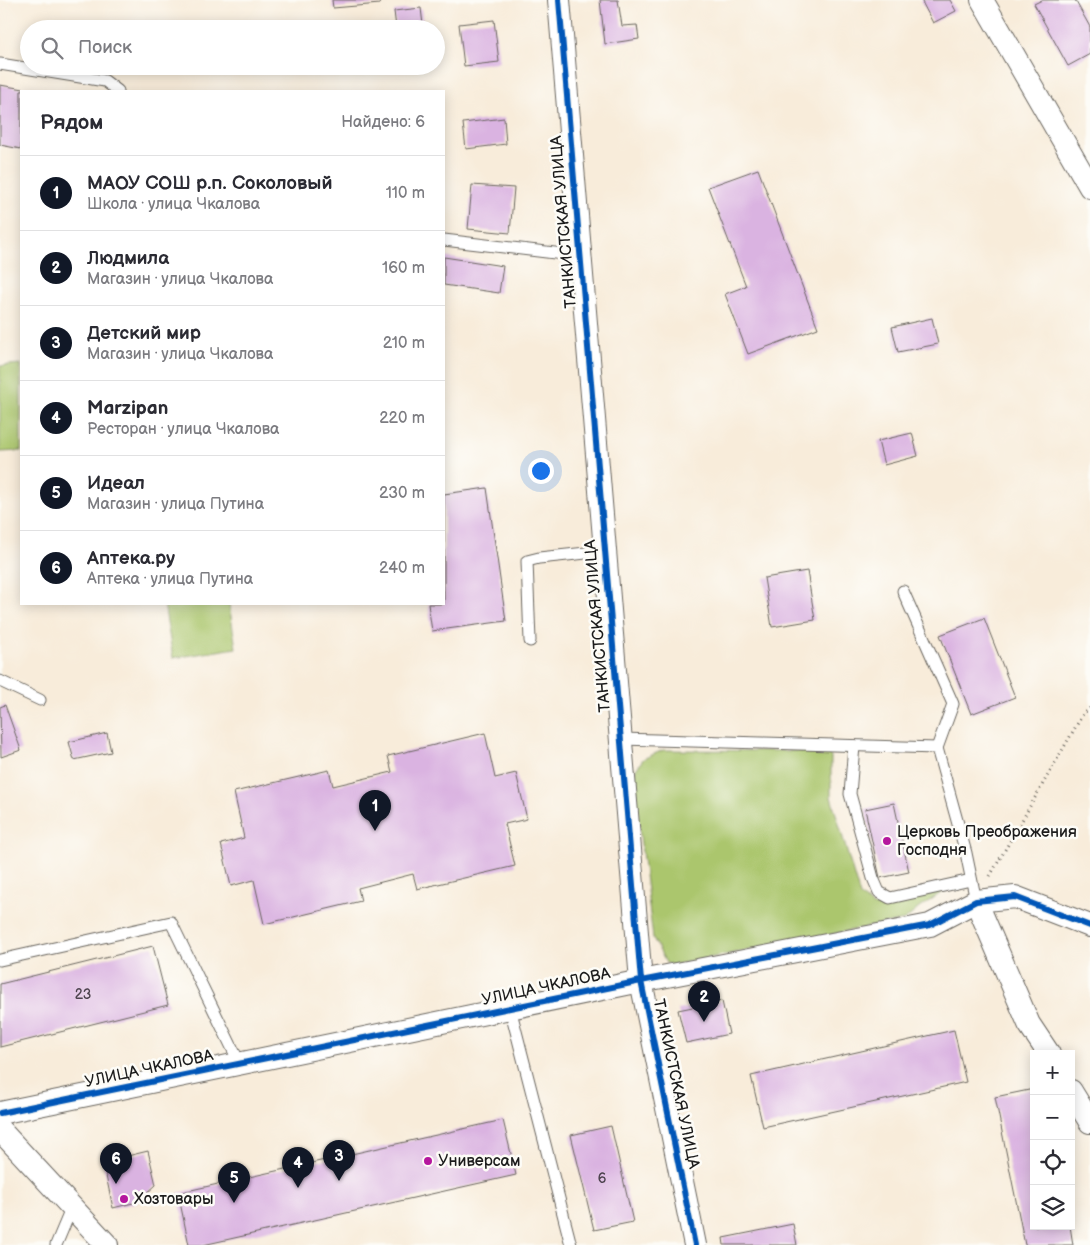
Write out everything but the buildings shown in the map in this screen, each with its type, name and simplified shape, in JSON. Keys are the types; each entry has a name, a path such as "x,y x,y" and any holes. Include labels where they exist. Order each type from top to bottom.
{"street":[{"name":"ТАНКИСТСКАЯ УЛИЦА","path":"559,0 641,981 695,1245"},
{"path":"982,0 1090,187"},
{"path":"974,890 1029,1024 1046,1050"},
{"name":"УЛИЦА ЧКАЛОВА","path":"0,1113 641,981 930,925 974,890 1015,897 1090,926"},
{"path":"1073,1095 1090,1122"},
{"path":"0,1130 108,1245"}],"lane":[{"path":"0,64 20,67"},
{"path":"68,75 105,81 117,90"},
{"path":"445,240 580,256"},
{"path":"530,641 527,561 605,551"},
{"path":"854,746 850,794 873,878 879,892 890,898 974,890 966,853 937,748 953,704 903,592"},
{"path":"0,682 40,700"},
{"path":"621,739 937,748"},
{"path":"0,960 171,922 240,1064"},
{"path":"510,1008 572,1245"},
{"path":"56,1245 72,1206"}],"path":[{"path":"974,890 1083,714 1090,708"}],"green space":[{"path":"20,364 20,451 0,452 0,366"},
{"path":"164,605 229,605 236,648 173,658"},
{"path":"663,750 825,751 831,756 831,797 860,896 873,906 887,906 947,889 905,920 672,965 666,963 653,938 635,796 635,771 643,759"}],"cycle path":[{"path":"559,0 641,981 695,1245"},
{"path":"0,1113 641,981 930,925 976,901 1015,897 1090,926"}],"place":[{"name":"МАОУ СОШ р.п. Соколовый","path":"375,831"},
{"name":"Церковь Преображения Господня","path":"887,841"},
{"name":"Людмила","path":"704,1022"},
{"name":"Универсам","path":"428,1161"},
{"name":"Детский мир","path":"339,1181"},
{"name":"Аптека.ру","path":"116,1184"},
{"name":"Marzipan","path":"298,1188"},
{"name":"Хозтовары","path":"124,1199"},
{"name":"Идеал","path":"234,1203"}]}
